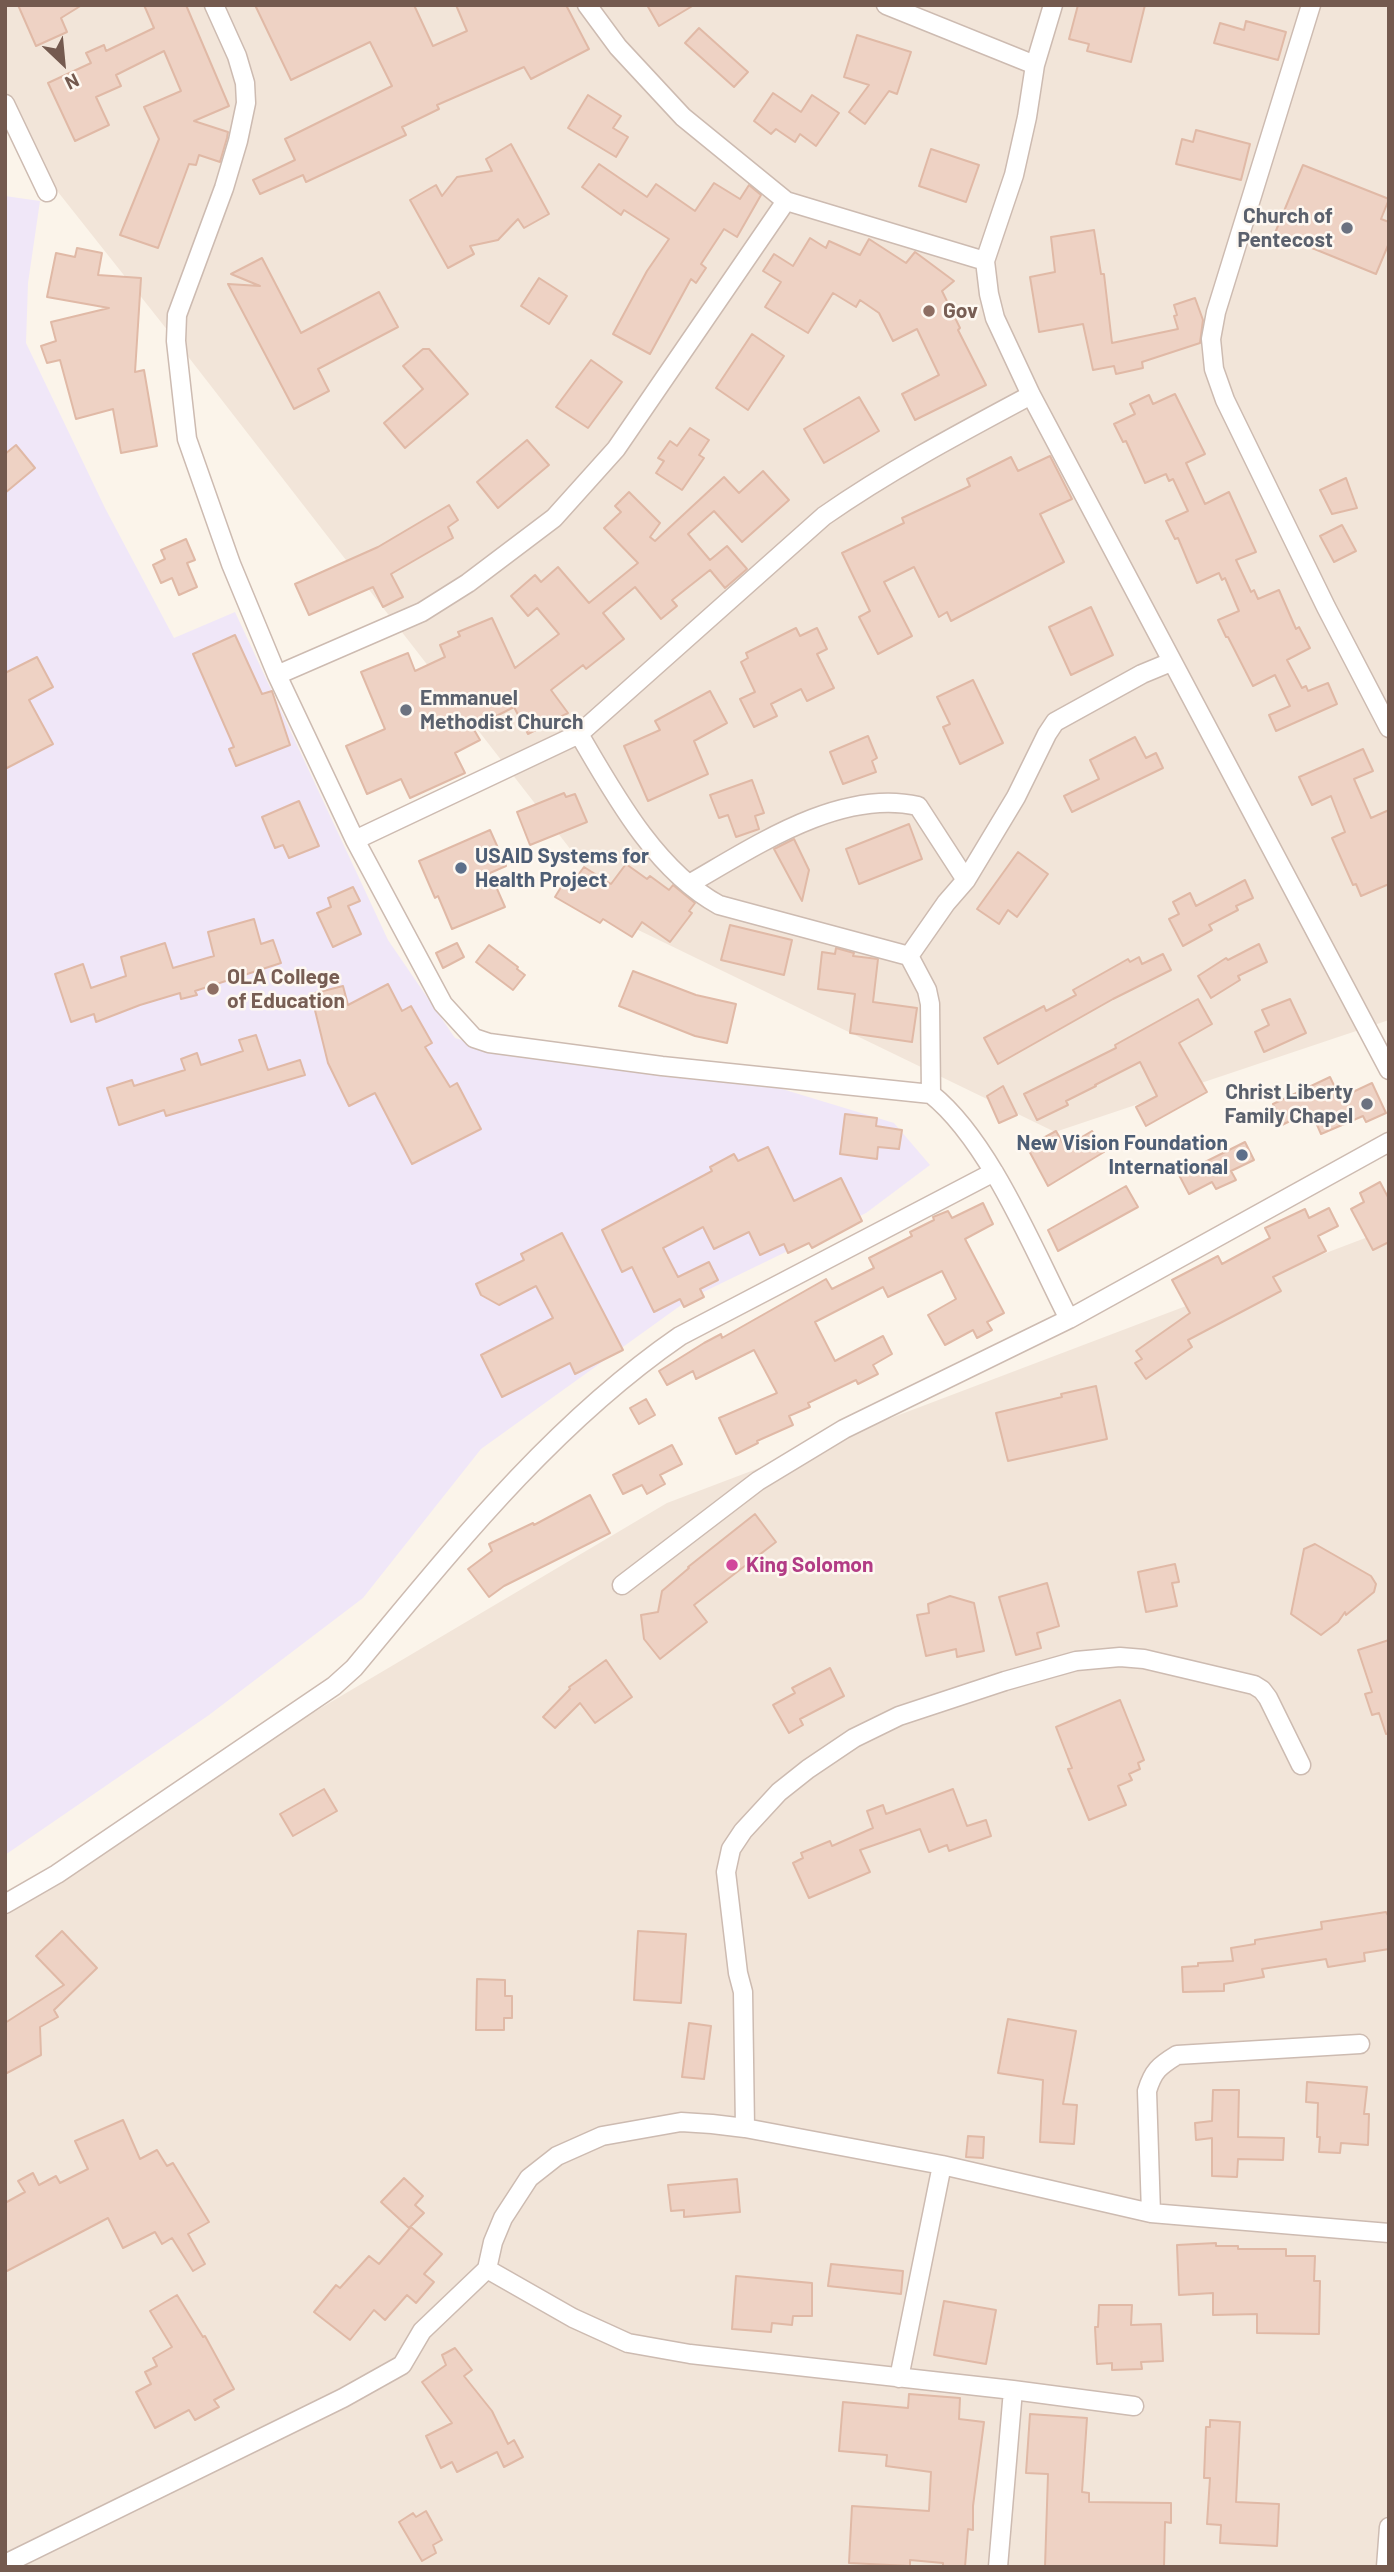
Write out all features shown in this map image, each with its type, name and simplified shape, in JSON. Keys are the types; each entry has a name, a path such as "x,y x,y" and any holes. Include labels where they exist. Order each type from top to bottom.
{"street":[{"path":"214,5 237,56 245,83 246,103 224,188 177,315 176,341 187,439 231,564 277,675 355,841 443,1004 474,1038 489,1043 649,1064 931,1094 946,1106 994,1172 1069,1319"},
{"path":"587,5 618,47 683,117 786,201 985,261"},
{"path":"886,5 1035,65"},
{"path":"1053,5 1035,65 1014,174 985,261 995,318 1031,395 1389,1070"},
{"path":"1311,5 1227,271 1211,339 1214,369 1230,412 1389,728"},
{"path":"5,104 47,192"},
{"path":"277,675 422,612 468,583 554,518 616,449 786,201"},
{"path":"355,841 579,734 824,516 863,488 947,439 1031,395"},
{"path":"909,956 946,903 966,880 1016,797 1055,722 1142,674 1171,662"},
{"path":"579,734 615,797 672,869 719,905 909,956 927,990 930,1004 931,1094"},
{"path":"689,884 760,843 817,817 876,803 902,802 918,806 966,880"},
{"path":"622,1586 758,1481 844,1429 1069,1319 1389,1142"},
{"path":"5,1904 57,1874 334,1686 354,1668 496,1500 578,1418 636,1366 692,1330 994,1172"},
{"path":"746,2128 743,1992 738,1973 726,1872 731,1849 743,1831 779,1792 854,1738 899,1716 1005,1681 1076,1661 1120,1657 1144,1659 1254,1685 1268,1698 1301,1765"},
{"path":"1151,2213 1147,2091 1153,2073 1165,2063 1177,2055 1360,2044"},
{"path":"5,2564 343,2399 402,2365 422,2331 487,2269 493,2242 503,2218 529,2178 557,2156 602,2136 681,2122 746,2128 942,2165 1151,2213 1389,2233"},
{"path":"899,2378 942,2165"},
{"path":"487,2269 573,2318 628,2343 690,2354 1134,2406"},
{"path":"998,2567 1013,2390"},
{"path":"1386,2567 1389,2527"}],"shaded area":[{"path":"5,5 1389,5 1389,1020 1055,1132 630,926 5,125"},
{"name":"OLA College of Education","path":"5,196 40,201 28,283 26,343 105,508 174,638 235,612 388,940 455,1038 497,1051 769,1085 894,1123 930,1165 866,1213 691,1298 481,1449 363,1598 209,1715 5,1855"},
{"path":"1389,1229 1389,2567 5,2567 5,1895 667,1503"}],"building":[{"path":"18,5 82,5 61,18 67,32 36,46"},
{"path":"144,5 186,5 229,106 194,121 228,132 227,138 220,162 199,155 196,165 189,164 158,248 120,235 159,139 144,107 181,91 164,51 116,75 121,86 96,97 109,125 75,141 48,83 91,63 86,53 104,45 106,51 154,28"},
{"path":"255,5 414,5 433,46 467,31 456,5 566,5 589,49 531,79 524,67 437,105 439,109 402,127 406,135 306,182 303,175 260,194 253,180 295,160 285,139 392,86 370,42 291,80"},
{"path":"647,5 694,5 659,26"},
{"path":"1078,5 1145,5 1131,62 1087,51 1089,44 1069,39"},
{"path":"1246,21 1286,32 1278,60 1214,43 1220,23 1244,30"},
{"path":"699,28 748,72 734,87 685,43"},
{"path":"857,35 911,52 897,94 889,91 865,124 849,112 869,85 844,77"},
{"path":"773,93 801,112 812,95 839,113 816,146 800,134 795,142 776,129 771,134 754,121"},
{"path":"588,95 621,116 613,128 628,137 616,157 568,128"},
{"path":"1196,130 1250,144 1241,180 1176,164 1182,139 1193,142"},
{"path":"511,144 549,214 524,228 518,219 498,240 470,246 474,254 448,268 410,200 436,185 442,196 457,177 492,171 486,159"},
{"path":"931,149 979,165 966,202 919,186"},
{"path":"599,164 647,197 656,184 695,211 714,183 740,199 749,185 761,195 737,237 724,229 701,264 706,268 696,283 691,279 650,354 613,334 647,271 669,239 624,210 621,215 582,187"},
{"path":"1303,165 1389,199 1381,219 1389,222 1389,243 1376,274 1275,233"},
{"path":"1094,230 1101,274 1104,274 1112,343 1178,329 1174,305 1195,298 1203,320 1200,343 1142,362 1143,368 1116,374 1114,366 1093,370 1083,324 1039,332 1030,277 1055,272 1051,237"},
{"path":"810,238 826,248 829,241 860,255 869,239 906,263 915,252 954,281 942,291 986,385 915,420 902,394 939,375 917,329 893,341 879,313 860,300 856,307 833,293 808,333 765,307 781,282 763,271 774,254 793,266"},
{"path":"77,248 102,253 98,275 141,278 135,372 144,370 157,446 121,453 113,409 76,419 60,360 47,363 41,346 56,341 51,322 109,308 47,297 56,253 75,257"},
{"path":"262,258 301,333 379,292 398,327 318,369 329,391 294,409 228,284 260,286 231,274"},
{"path":"539,278 567,296 549,324 521,306"},
{"path":"752,334 784,356 748,410 716,388"},
{"path":"423,349 429,349 468,394 405,448 384,423 423,389 403,366"},
{"path":"591,360 622,382 588,428 556,407"},
{"path":"1175,394 1205,454 1186,463 1205,504 1229,492 1256,552 1236,560 1251,592 1254,590 1258,599 1279,590 1296,629 1299,627 1310,648 1287,660 1302,688 1306,686 1308,691 1328,683 1337,704 1276,731 1269,715 1290,706 1275,675 1253,686 1226,637 1218,620 1239,611 1225,578 1222,580 1219,573 1197,583 1178,538 1175,539 1166,521 1188,511 1173,479 1169,481 1166,474 1145,483 1126,441 1123,442 1114,424 1135,414 1130,404 1149,395 1153,404"},
{"path":"859,397 879,431 824,463 804,429"},
{"path":"690,428 709,440 699,455 704,458 682,490 656,473 664,461 658,458 670,441 677,446"},
{"path":"527,440 549,465 498,508 477,482"},
{"path":"16,445 35,468 5,493 5,454"},
{"path":"1050,456 1072,499 1040,514 1064,562 951,621 947,612 939,617 914,567 884,582 912,636 878,654 859,617 870,611 842,553 904,523 902,518 970,486 967,479 1011,457 1018,471"},
{"path":"763,471 789,500 742,542 714,511 688,534 710,560 727,546 747,569 725,588 710,570 672,600 677,606 661,619 635,587 603,613 624,639 586,669 583,665 551,690 568,713 528,734 514,707 473,728 480,740 455,753 465,773 410,798 401,779 367,794 346,746 385,729 361,672 408,653 415,671 445,657 440,645 460,636 458,632 492,618 515,668 559,634 537,608 528,616 511,596 535,575 541,582 558,567 589,603 638,563 604,528 621,512 615,506 629,492 660,523 650,537 655,541 724,477 739,493"},
{"path":"1346,478 1357,508 1332,514 1320,490"},
{"path":"449,505 458,520 448,527 453,538 391,574 403,597 383,607 373,587 309,615 295,584 378,547"},
{"path":"1342,525 1356,551 1334,562 1320,536"},
{"path":"186,539 195,560 187,563 197,587 179,595 172,578 161,583 153,565 165,559 161,550"},
{"path":"1091,607 1113,655 1071,675 1049,627"},
{"path":"796,628 800,636 817,628 827,649 817,654 834,688 807,701 801,689 771,704 777,716 754,727 740,699 755,692 741,662 748,658 746,653"},
{"path":"235,635 262,694 272,691 290,745 236,766 229,749 234,747 193,654"},
{"path":"37,657 53,687 29,700 53,744 5,769 5,673"},
{"path":"973,680 1003,743 960,764 943,727 950,724 937,697"},
{"path":"710,691 727,723 694,741 708,774 648,801 624,746 660,730 655,721"},
{"path":"868,736 877,758 872,761 876,772 843,784 830,752"},
{"path":"1135,737 1146,758 1156,753 1163,768 1072,812 1064,796 1099,779 1090,760"},
{"path":"1363,749 1373,771 1354,779 1371,818 1389,810 1389,884 1361,896 1356,884 1353,885 1332,838 1345,832 1331,796 1312,805 1299,777"},
{"path":"752,780 764,813 755,816 759,829 736,837 728,815 719,818 710,795"},
{"path":"564,793 566,797 575,794 587,822 530,845 517,812"},
{"path":"299,801 319,846 289,858 283,845 275,848 262,817"},
{"path":"909,824 922,859 859,884 846,849"},
{"path":"490,830 506,866 490,873 505,907 452,929 419,861"},
{"path":"794,839 809,870 802,901 774,849"},
{"path":"1018,852 1048,874 1017,917 1008,910 999,924 977,909"},
{"path":"626,864 647,879 650,876 669,890 673,885 695,903 689,911 692,913 670,942 642,922 632,937 603,919 600,923 555,897 566,879 571,882 575,874 578,875 584,867 611,884"},
{"path":"1245,880 1253,898 1236,906 1238,910 1209,925 1212,930 1183,946 1169,919 1179,914 1173,902 1190,893 1196,906"},
{"path":"353,887 360,901 348,906 361,934 333,947 317,913 331,907 328,898"},
{"path":"254,919 261,944 273,940 281,963 195,991 197,995 181,999 180,993 96,1022 94,1014 71,1022 55,974 83,964 91,988 126,976 121,957 165,943 173,968 214,956 208,932"},
{"path":"730,925 792,940 784,975 721,960"},
{"path":"457,943 464,957 443,968 436,953"},
{"path":"1259,944 1267,962 1238,976 1240,980 1211,998 1198,976 1226,958 1228,960"},
{"path":"489,945 525,975 513,990 476,962"},
{"path":"836,948 854,953 853,956 878,959 873,1002 917,1008 912,1042 850,1033 855,994 818,989 822,952 835,954"},
{"path":"1163,954 1171,970 1113,999 998,1064 984,1038 1044,1006 1046,1011 1076,995 1073,990 1128,959 1130,962 1139,957 1142,964"},
{"path":"633,971 696,995 736,1004 727,1043 695,1036 619,1006"},
{"path":"388,984 402,1011 411,1006 432,1043 425,1047 450,1087 457,1083 481,1129 412,1164 375,1093 349,1106 328,1063 311,994 343,986 348,1005"},
{"path":"1198,999 1212,1024 1179,1043 1207,1092 1146,1126 1136,1107 1157,1096 1140,1062 1066,1101 1068,1105 1037,1120 1024,1094 1116,1048 1115,1045"},
{"path":"1290,999 1306,1033 1264,1052 1255,1032 1269,1025 1262,1010"},
{"path":"256,1035 268,1070 300,1060 305,1075 166,1116 164,1110 119,1125 107,1088 132,1080 134,1086 185,1070 181,1059 197,1053 201,1065 243,1051 239,1040"},
{"path":"1330,1077 1340,1098 1372,1083 1386,1113 1366,1122 1363,1116 1321,1134 1314,1118 1305,1122 1302,1115 1282,1125 1273,1104"},
{"path":"1003,1086 1017,1115 999,1123 987,1096"},
{"path":"845,1114 877,1118 876,1126 902,1130 899,1149 878,1147 877,1159 840,1154"},
{"path":"1056,1131 1065,1147 1092,1131 1104,1152 1048,1186 1027,1147"},
{"path":"1245,1142 1254,1160 1231,1171 1236,1180 1216,1189 1212,1182 1189,1194 1179,1175"},
{"path":"768,1147 794,1201 841,1178 862,1221 812,1248 809,1243 788,1253 784,1244 760,1255 749,1232 714,1249 703,1227 663,1248 678,1277 709,1262 718,1280 700,1289 704,1297 684,1307 680,1299 654,1312 632,1267 622,1272 602,1230 712,1171 710,1167 734,1154 738,1161"},
{"path":"1380,1182 1389,1199 1389,1242 1373,1250 1351,1209 1364,1202 1360,1193"},
{"path":"1126,1186 1138,1207 1058,1251 1048,1230"},
{"path":"983,1203 993,1224 965,1239 1004,1313 987,1322 992,1330 977,1338 973,1330 945,1345 928,1315 956,1299 942,1271 888,1297 883,1287 815,1322 835,1361 883,1336 892,1354 873,1365 878,1374 858,1384 856,1380 808,1403 810,1407 789,1416 793,1425 736,1454 719,1418 777,1393 754,1350 696,1379 693,1371 667,1385 659,1371 704,1343 721,1334 722,1338 826,1279 832,1289 874,1268 869,1258 912,1236 910,1232 934,1220 933,1217 948,1211 952,1218"},
{"path":"1329,1208 1338,1226 1318,1236 1326,1251 1273,1277 1281,1291 1188,1340 1192,1347 1146,1379 1135,1363 1142,1359 1136,1351 1190,1313 1172,1280 1218,1256 1222,1264 1270,1238 1265,1228 1305,1209 1309,1218"},
{"path":"562,1233 623,1350 575,1374 570,1363 502,1397 481,1355 553,1318 536,1286 499,1305 481,1295 476,1284 524,1260 521,1254"},
{"path":"1096,1386 1107,1439 1008,1461 996,1413"},
{"path":"646,1399 655,1415 639,1424 630,1408"},
{"path":"672,1445 682,1464 660,1475 665,1484 647,1494 642,1485 623,1494 613,1475"},
{"path":"590,1495 610,1533 504,1586 489,1597 468,1569 492,1551 489,1544 533,1523 534,1525"},
{"path":"755,1514 776,1542 694,1605 707,1622 660,1659 644,1639 641,1615 658,1612 662,1591"},
{"path":"1315,1544 1371,1576 1376,1584 1374,1592 1346,1615 1345,1612 1338,1622 1321,1635 1291,1614 1304,1549"},
{"path":"1175,1564 1179,1582 1172,1583 1177,1606 1146,1612 1138,1572"},
{"path":"1047,1583 1059,1626 1037,1633 1041,1648 1016,1655 999,1597"},
{"path":"950,1596 974,1603 984,1651 957,1657 956,1649 926,1656 917,1615 929,1613 928,1604"},
{"path":"1389,1640 1389,1733 1386,1734 1379,1713 1372,1715 1365,1694 1372,1692 1358,1650"},
{"path":"606,1660 632,1697 595,1723 580,1703 555,1728 543,1717 569,1687"},
{"path":"830,1668 844,1696 800,1719 803,1725 789,1733 773,1705 795,1693 792,1688"},
{"path":"1120,1700 1144,1760 1138,1763 1140,1769 1129,1774 1132,1780 1118,1786 1126,1805 1089,1820 1068,1769 1072,1768 1056,1727"},
{"path":"324,1789 337,1811 293,1836 280,1814"},
{"path":"953,1789 967,1826 986,1820 991,1836 949,1851 947,1845 929,1852 920,1829 860,1850 870,1872 809,1898 793,1863 803,1858 801,1853 830,1841 832,1846 873,1828 867,1811 883,1805 886,1814"},
{"path":"1386,1912 1389,1917 1389,1949 1364,1953 1365,1961 1328,1967 1326,1959 1262,1969 1264,1977 1224,1984 1224,1991 1183,1992 1182,1967 1198,1966 1198,1963 1233,1961 1231,1948 1255,1944 1255,1940 1322,1929 1321,1922"},
{"path":"62,1931 97,1968 54,2010 58,2017 40,2027 41,2055 5,2074 5,2023 64,1985 36,1956"},
{"path":"638,1931 686,1934 681,2003 634,2000"},
{"path":"477,1979 505,1980 505,1996 512,1996 512,2018 504,2018 504,2030 476,2030"},
{"path":"1008,2019 1076,2031 1063,2104 1077,2105 1074,2144 1040,2142 1043,2080 998,2073"},
{"path":"689,2023 711,2026 704,2079 682,2077"},
{"path":"1307,2082 1367,2087 1364,2114 1369,2114 1368,2145 1341,2143 1340,2153 1319,2152 1318,2103 1306,2102"},
{"path":"1213,2090 1239,2090 1238,2137 1284,2138 1283,2160 1238,2159 1237,2177 1212,2176 1212,2138 1196,2140 1195,2123 1212,2121"},
{"path":"123,2120 140,2159 157,2150 167,2166 173,2163 209,2222 188,2234 205,2264 193,2271 172,2238 162,2244 155,2232 123,2248 108,2218 5,2272 5,2203 25,2192 18,2181 33,2173 39,2185 56,2176 60,2183 88,2169 75,2141"},
{"path":"968,2136 984,2137 983,2158 966,2157"},
{"path":"404,2178 423,2196 415,2205 424,2213 409,2228 381,2202"},
{"path":"737,2179 740,2212 684,2217 684,2210 671,2211 668,2185"},
{"path":"411,2227 442,2254 424,2274 434,2282 416,2303 407,2295 385,2320 374,2310 350,2340 314,2312 336,2285 340,2288 369,2256 379,2264"},
{"path":"1216,2243 1216,2246 1238,2246 1238,2249 1286,2249 1286,2256 1315,2256 1314,2281 1320,2281 1319,2334 1257,2333 1257,2314 1213,2315 1213,2293 1179,2295 1177,2245"},
{"path":"831,2264 903,2271 901,2294 828,2286"},
{"path":"736,2276 812,2283 812,2316 793,2316 792,2325 772,2323 771,2332 732,2329"},
{"path":"177,2295 203,2337 205,2336 234,2389 214,2400 219,2407 195,2420 189,2410 155,2428 136,2392 151,2384 145,2372 157,2366 153,2358 172,2347 150,2311"},
{"path":"944,2301 996,2310 986,2364 934,2355"},
{"path":"1099,2305 1132,2305 1131,2325 1161,2324 1163,2361 1141,2362 1142,2369 1112,2370 1112,2363 1097,2364 1095,2327 1098,2327"},
{"path":"455,2348 472,2370 464,2376 492,2411 508,2444 514,2440 523,2457 504,2467 497,2452 457,2472 452,2462 441,2468 426,2436 452,2423 422,2382 446,2365 442,2355"},
{"path":"909,2394 960,2398 959,2419 984,2422 973,2506 973,2530 968,2529 965,2567 943,2567 943,2563 910,2560 910,2566 849,2563 852,2506 929,2511 931,2472 886,2466 887,2455 839,2451 843,2402 908,2408"},
{"path":"1030,2414 1087,2418 1082,2492 1089,2493 1089,2502 1171,2503 1171,2523 1165,2522 1164,2567 1045,2567 1048,2474 1026,2473"},
{"path":"1210,2420 1240,2422 1236,2502 1279,2504 1277,2546 1220,2543 1221,2525 1207,2524 1210,2478 1204,2478 1206,2427 1210,2427"},
{"path":"426,2511 442,2540 433,2545 436,2553 422,2561 399,2522 413,2513 416,2517"}],"place":[{"name":"Church of Pentecost","path":"1347,228"},
{"name":"Gov","path":"929,311"},
{"name":"Emmanuel Methodist Church","path":"406,710"},
{"name":"USAID Systems for Health Project","path":"461,868"},
{"name":"OLA College of Education","path":"213,989"},
{"name":"Christ Liberty Family Chapel","path":"1367,1104"},
{"name":"New Vision Foundation International","path":"1242,1155"},
{"name":"King Solomon","path":"732,1565"}]}
